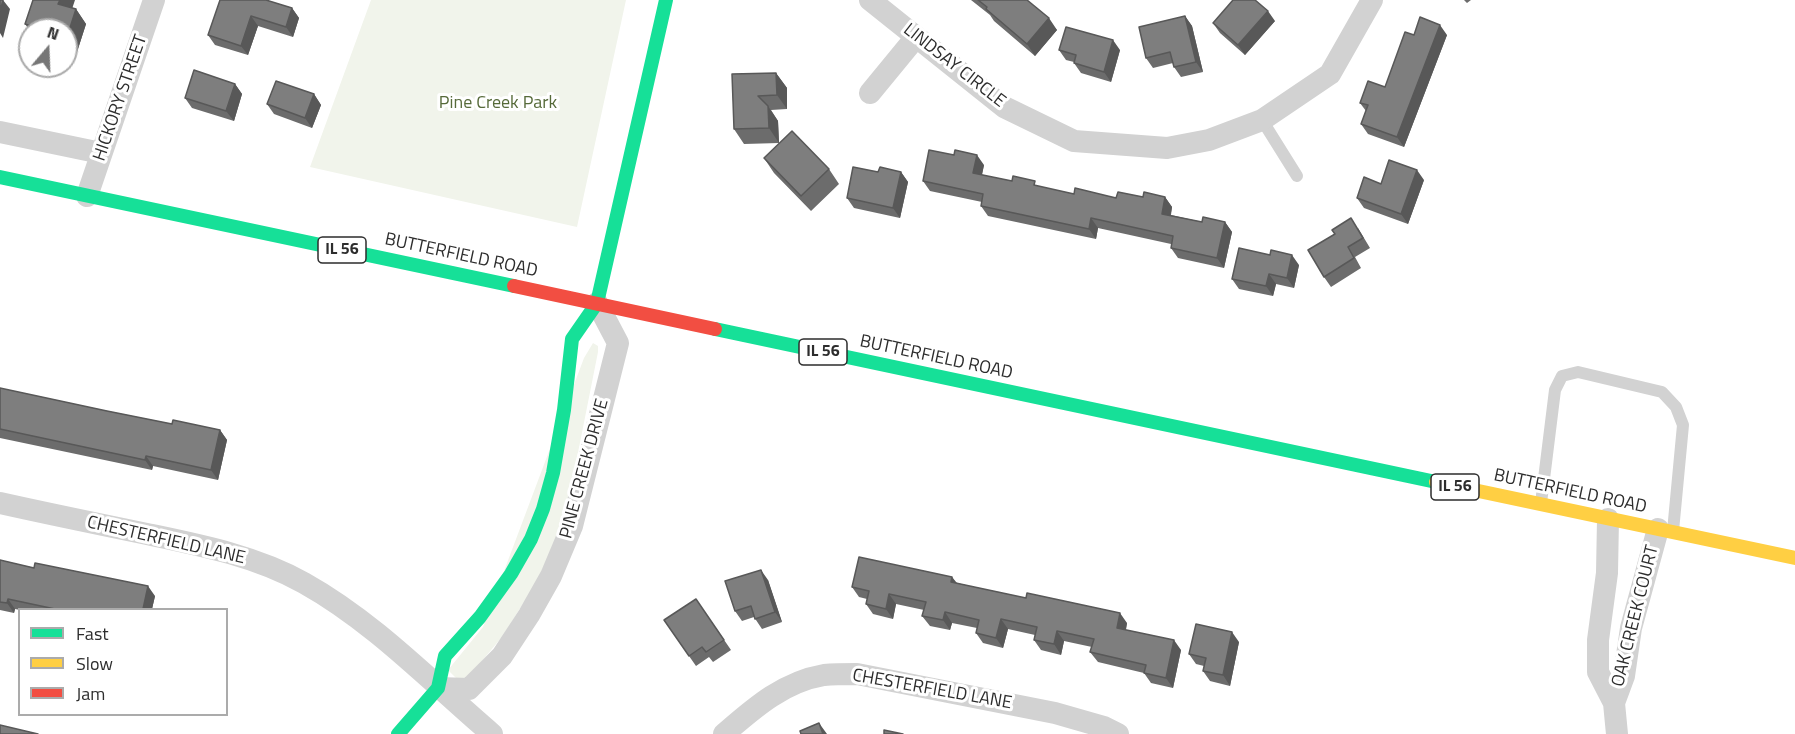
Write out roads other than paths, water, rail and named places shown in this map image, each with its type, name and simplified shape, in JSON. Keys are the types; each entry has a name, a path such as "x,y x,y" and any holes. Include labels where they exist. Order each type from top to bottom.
{"main road":[{"name":"PINE CREEK DRIVE","path":"398,734 438,688 445,656 480,617 504,582 535,529 543,509 553,473 564,410 572,339 597,303 666,0"},
{"name":"BUTTERFIELD ROAD","path":"0,177 1795,558"}],"street":[{"name":"HICKORY STREET","path":"87,196 154,0"},
{"name":"LINDSAY CIRCLE","path":"870,0 1004,106 1074,141 1167,148 1209,140 1263,120 1330,74 1372,0"},
{"path":"870,93 916,37"},
{"path":"0,132 101,153"},
{"name":"PINE CREEK DRIVE","path":"438,688 469,689 502,656 551,576 572,526 618,343 597,303"},
{"name":"CHESTERFIELD LANE","path":"0,503 199,545 258,562 302,582 336,602 407,658 492,734"},
{"name":"OAK CREEK COURT","path":"1608,519 1607,573 1598,640 1598,672 1614,703 1617,734"},
{"name":"OAK CREEK COURT","path":"1614,703 1624,676 1631,628 1665,530"},
{"name":"CHESTERFIELD LANE","path":"724,734 765,700 790,686 825,675 857,674 1055,713 1104,726 1118,734"}],"lane":[{"path":"1263,120 1297,176"},
{"path":"1541,505 1555,390 1562,376 1578,372 1662,392 1676,407 1683,425 1665,530"}],"park label":[{"name":"Pine Creek Park","path":"498,104"}]}
